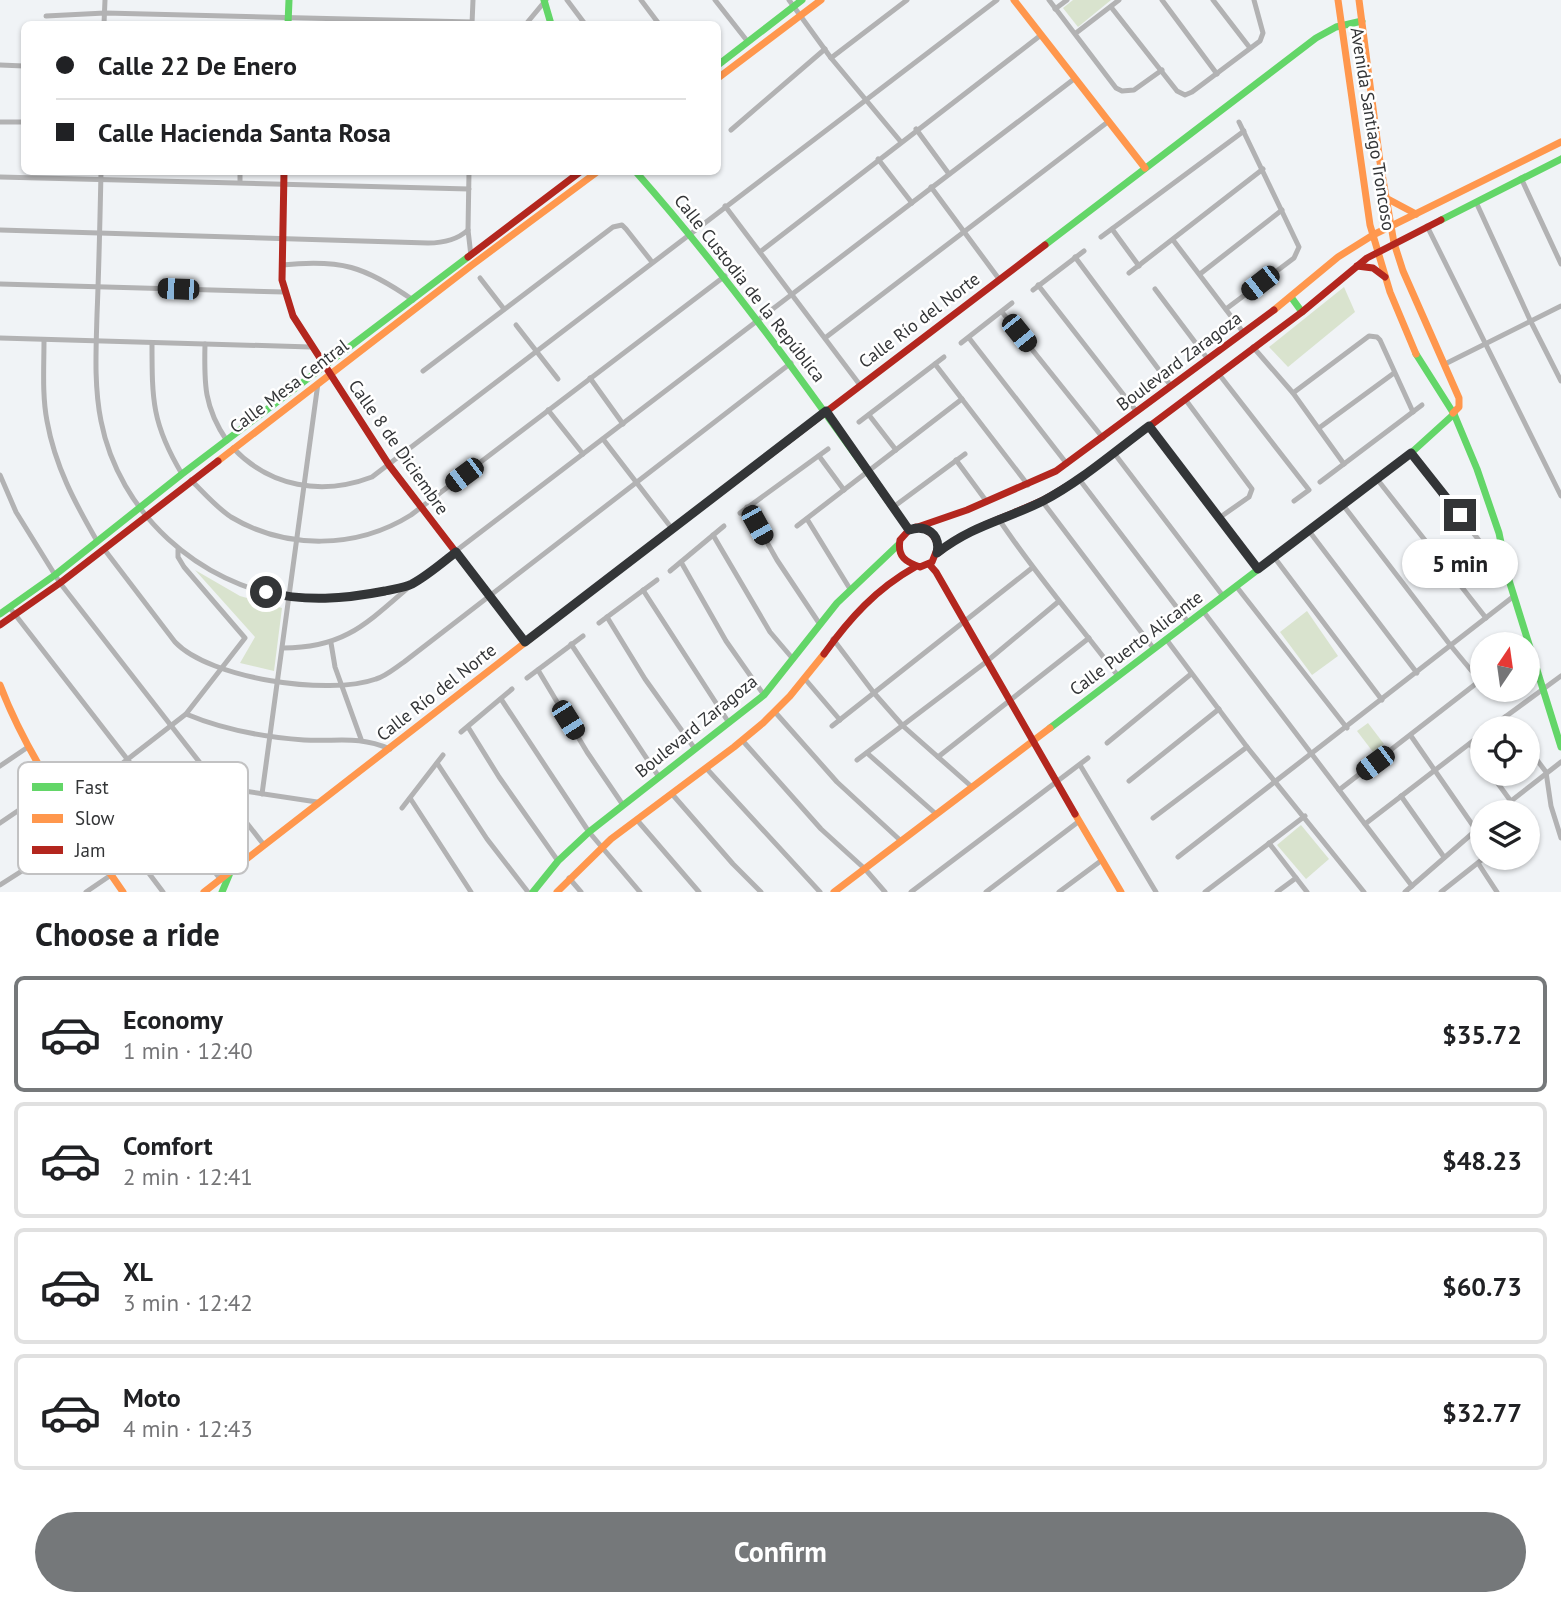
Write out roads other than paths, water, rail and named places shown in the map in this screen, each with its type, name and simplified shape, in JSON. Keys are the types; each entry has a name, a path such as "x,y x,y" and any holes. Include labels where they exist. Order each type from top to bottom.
{"main road":[{"path":"288,21 289,0"},
{"path":"545,0 550,21"},
{"path":"721,63 792,3 802,0"},
{"path":"721,76 821,0"},
{"path":"1014,0 1145,168"},
{"name":"Avenida Santiago Troncoso","path":"1338,0 1377,253 1419,360 1454,414 1476,469 1499,533 1508,578 1524,632"},
{"name":"Avenida Santiago Troncoso","path":"1359,0 1390,227 1406,281 1460,402 1454,414"},
{"name":"Calle Río del Norte","path":"248,858 525,642 1330,27 1362,21"},
{"name":"Boulevard Zaragoza","path":"912,528 934,523 987,502 1028,485 1067,464 1291,297 1328,264 1373,235 1561,142"},
{"name":"Boulevard Zaragoza","path":"937,553 956,538 1042,501 1079,479 1303,312 1357,265 1394,243 1561,159"},
{"name":"Calle 8 de Diciembre","path":"284,175 282,265 284,292 292,316 389,465 525,642"},
{"name":"Calle Mesa Central","path":"0,614 55,575 182,474 230,445 318,383 327,371 413,299 576,175"},
{"name":"Calle Mesa Central","path":"0,625 104,550 230,445 327,371 593,175"},
{"name":"Calle Custodia de la República","path":"639,175 690,233 758,319 826,411 892,508 912,528"},
{"path":"1385,198 1416,214"},
{"path":"1357,265 1373,268 1385,277"},
{"path":"1291,297 1303,312"},
{"name":"Calle Puerto Alicante","path":"834,892 1411,453 1454,414"},
{"path":"912,528 925,528 935,536 939,547 929,564 915,567 905,561 898,545 901,536 912,528"},
{"name":"Boulevard Zaragoza","path":"531,892 558,861 589,832 764,695 819,623 850,589 898,545"},
{"path":"929,564 1121,892"},
{"name":"Boulevard Zaragoza","path":"557,892 602,848 775,712 805,679 850,617 894,577 915,567"},
{"name":"Avenida Santiago Troncoso","path":"1540,682 1561,747"},
{"path":"0,685 3,708 37,762"},
{"name":"Calle Río del Norte","path":"204,892 228,874"},
{"path":"222,892 229,874"},
{"path":"111,875 122,892"}],"street":[{"path":"104,21 105,0"},
{"path":"472,21 473,0"},
{"path":"528,21 545,0"},
{"path":"567,0 583,21"},
{"path":"640,0 657,21"},
{"path":"715,0 748,42"},
{"path":"831,58 906,0"},
{"path":"205,344 204,383 208,404 215,423 244,460 282,481 305,486 348,485 372,477 998,0"},
{"path":"1049,0 1116,88 1122,91 1134,90 1162,71"},
{"path":"1055,9 1067,0"},
{"path":"1076,33 1119,0"},
{"path":"1162,0 1217,74"},
{"path":"1213,0 1250,48"},
{"path":"1111,6 1180,94 1185,95 1217,74 1263,37 1254,0"},
{"path":"792,3 831,58 901,142"},
{"path":"46,16 104,13 288,21"},
{"path":"760,252 1041,35"},
{"path":"732,130 825,49"},
{"path":"0,65 21,66"},
{"path":"283,648 331,643 368,622 410,586 1074,79"},
{"path":"824,338 1109,121"},
{"path":"0,122 21,122"},
{"path":"1226,309 1294,258 1299,247 1239,122"},
{"path":"916,129 949,174"},
{"path":"1101,237 1244,131"},
{"path":"878,159 912,203"},
{"path":"1129,274 1263,169"},
{"path":"101,175 96,379 101,423 118,472 146,517 178,550 222,576 290,598 334,599 410,586"},
{"path":"240,175 240,182"},
{"path":"469,175 468,230 472,265"},
{"path":"0,177 469,189"},
{"path":"1521,178 1561,264"},
{"path":"931,187 999,279"},
{"path":"1476,202 1561,382"},
{"path":"725,206 860,385"},
{"path":"1200,274 1282,210"},
{"path":"423,371 618,225 626,229 652,262"},
{"path":"1427,226 1560,492"},
{"path":"1112,229 1139,267"},
{"path":"0,230 439,243 456,239 468,230"},
{"path":"1173,240 1242,332"},
{"path":"1084,251 1036,287 1137,412"},
{"path":"1075,257 1171,386"},
{"path":"282,265 318,262 348,265 377,277 413,299"},
{"path":"191,480 216,506 230,516 267,534 298,541 342,540 370,534 399,523 724,276"},
{"path":"480,278 504,309"},
{"path":"0,284 284,292"},
{"path":"1155,289 1208,358"},
{"path":"961,343 1012,303"},
{"path":"1444,364 1561,306"},
{"path":"1002,312 1103,438"},
{"path":"516,325 558,379"},
{"path":"1293,393 1369,336 1373,336 1380,340 1413,412"},
{"path":"0,338 311,347"},
{"path":"969,338 1067,464"},
{"path":"44,340 44,395 54,454 74,501 97,541"},
{"path":"152,342 153,398 157,422 163,440 182,474"},
{"path":"1253,347 1293,393 1344,464"},
{"path":"859,422 944,357"},
{"path":"104,550 184,651 221,669 278,682 342,685 378,679 490,596 791,363"},
{"path":"935,364 1028,485"},
{"path":"1218,373 1309,490 1294,501"},
{"path":"1319,428 1394,373"},
{"path":"590,378 623,424"},
{"path":"262,794 318,383"},
{"path":"797,526 962,399"},
{"path":"1185,399 1252,489 1249,497 1219,518"},
{"path":"1320,482 1422,405"},
{"path":"548,410 583,454"},
{"path":"869,415 896,450"},
{"path":"1149,426 1258,569"},
{"path":"603,439 673,530"},
{"path":"740,513 828,449"},
{"path":"1114,453 1223,596"},
{"path":"1411,453 1508,578"},
{"path":"892,508 965,454"},
{"path":"819,456 844,490"},
{"path":"956,460 987,502"},
{"path":"0,475 16,512 60,583 199,762"},
{"path":"1079,479 1188,622"},
{"path":"1377,479 1486,618"},
{"path":"1042,501 1154,649"},
{"path":"1343,505 1470,668"},
{"path":"747,507 777,560 819,623"},
{"path":"998,518 1032,568 1118,676"},
{"path":"807,519 850,589"},
{"path":"670,571 724,526"},
{"path":"1308,531 1417,673"},
{"path":"713,535 770,632 793,659"},
{"path":"123,762 186,714 244,638 184,567 178,550"},
{"path":"1274,557 1382,700"},
{"path":"681,562 726,641 764,695"},
{"path":"832,726 1032,568"},
{"path":"599,623 657,580"},
{"path":"1236,586 1347,728"},
{"path":"643,590 729,723"},
{"path":"1178,857 1514,596"},
{"path":"857,760 986,662 1058,602"},
{"path":"10,608 129,762"},
{"path":"1203,611 1412,886"},
{"path":"607,617 645,679 695,749"},
{"path":"527,678 583,636"},
{"path":"938,757 1089,638"},
{"path":"833,639 903,726 972,788"},
{"path":"1166,639 1247,747 1364,892"},
{"name":"Calle Río del Norte","path":"331,643 361,739"},
{"path":"571,644 659,777"},
{"path":"538,670 623,805"},
{"path":"1107,743 1191,674"},
{"path":"1506,716 1561,676"},
{"path":"805,679 840,720"},
{"path":"461,732 512,689"},
{"path":"1339,790 1470,689"},
{"path":"501,699 589,832 640,892"},
{"path":"1129,781 1219,709"},
{"path":"775,712 837,782 901,841"},
{"name":"Calle Río del Norte","path":"186,714 227,729 270,737 306,740 361,739 390,749"},
{"path":"468,727 499,777 558,861"},
{"path":"1411,736 1470,821"},
{"path":"742,740 821,829 885,892"},
{"path":"1365,824 1470,744"},
{"path":"0,766 28,747"},
{"path":"1153,818 1247,747"},
{"path":"867,753 936,814"},
{"path":"402,808 443,755"},
{"path":"912,892 1088,758"},
{"path":"1500,786 1510,800 1561,762"},
{"path":"437,763 487,839 531,892"},
{"path":"1540,764 1546,772 1551,806 1561,838"},
{"path":"1080,765 1156,892"},
{"path":"706,767 820,892"},
{"path":"248,792 317,802"},
{"path":"671,794 761,892"},
{"path":"1401,796 1444,857"},
{"path":"410,797 471,892"},
{"path":"0,823 18,811"},
{"path":"1205,892 1305,816"},
{"path":"637,821 699,892"},
{"path":"986,892 1079,822"},
{"path":"248,825 264,845"},
{"path":"1405,892 1470,835"},
{"path":"1269,843 1307,892"},
{"path":"1059,892 1102,860"},
{"path":"1442,891 1470,869"},
{"path":"1483,870 1497,892"},
{"path":"0,885 18,874"},
{"path":"149,874 163,892"},
{"path":"215,874 220,880"},
{"path":"86,892 111,875"},
{"path":"569,878 581,892"},
{"path":"1277,892 1296,878"}]}
